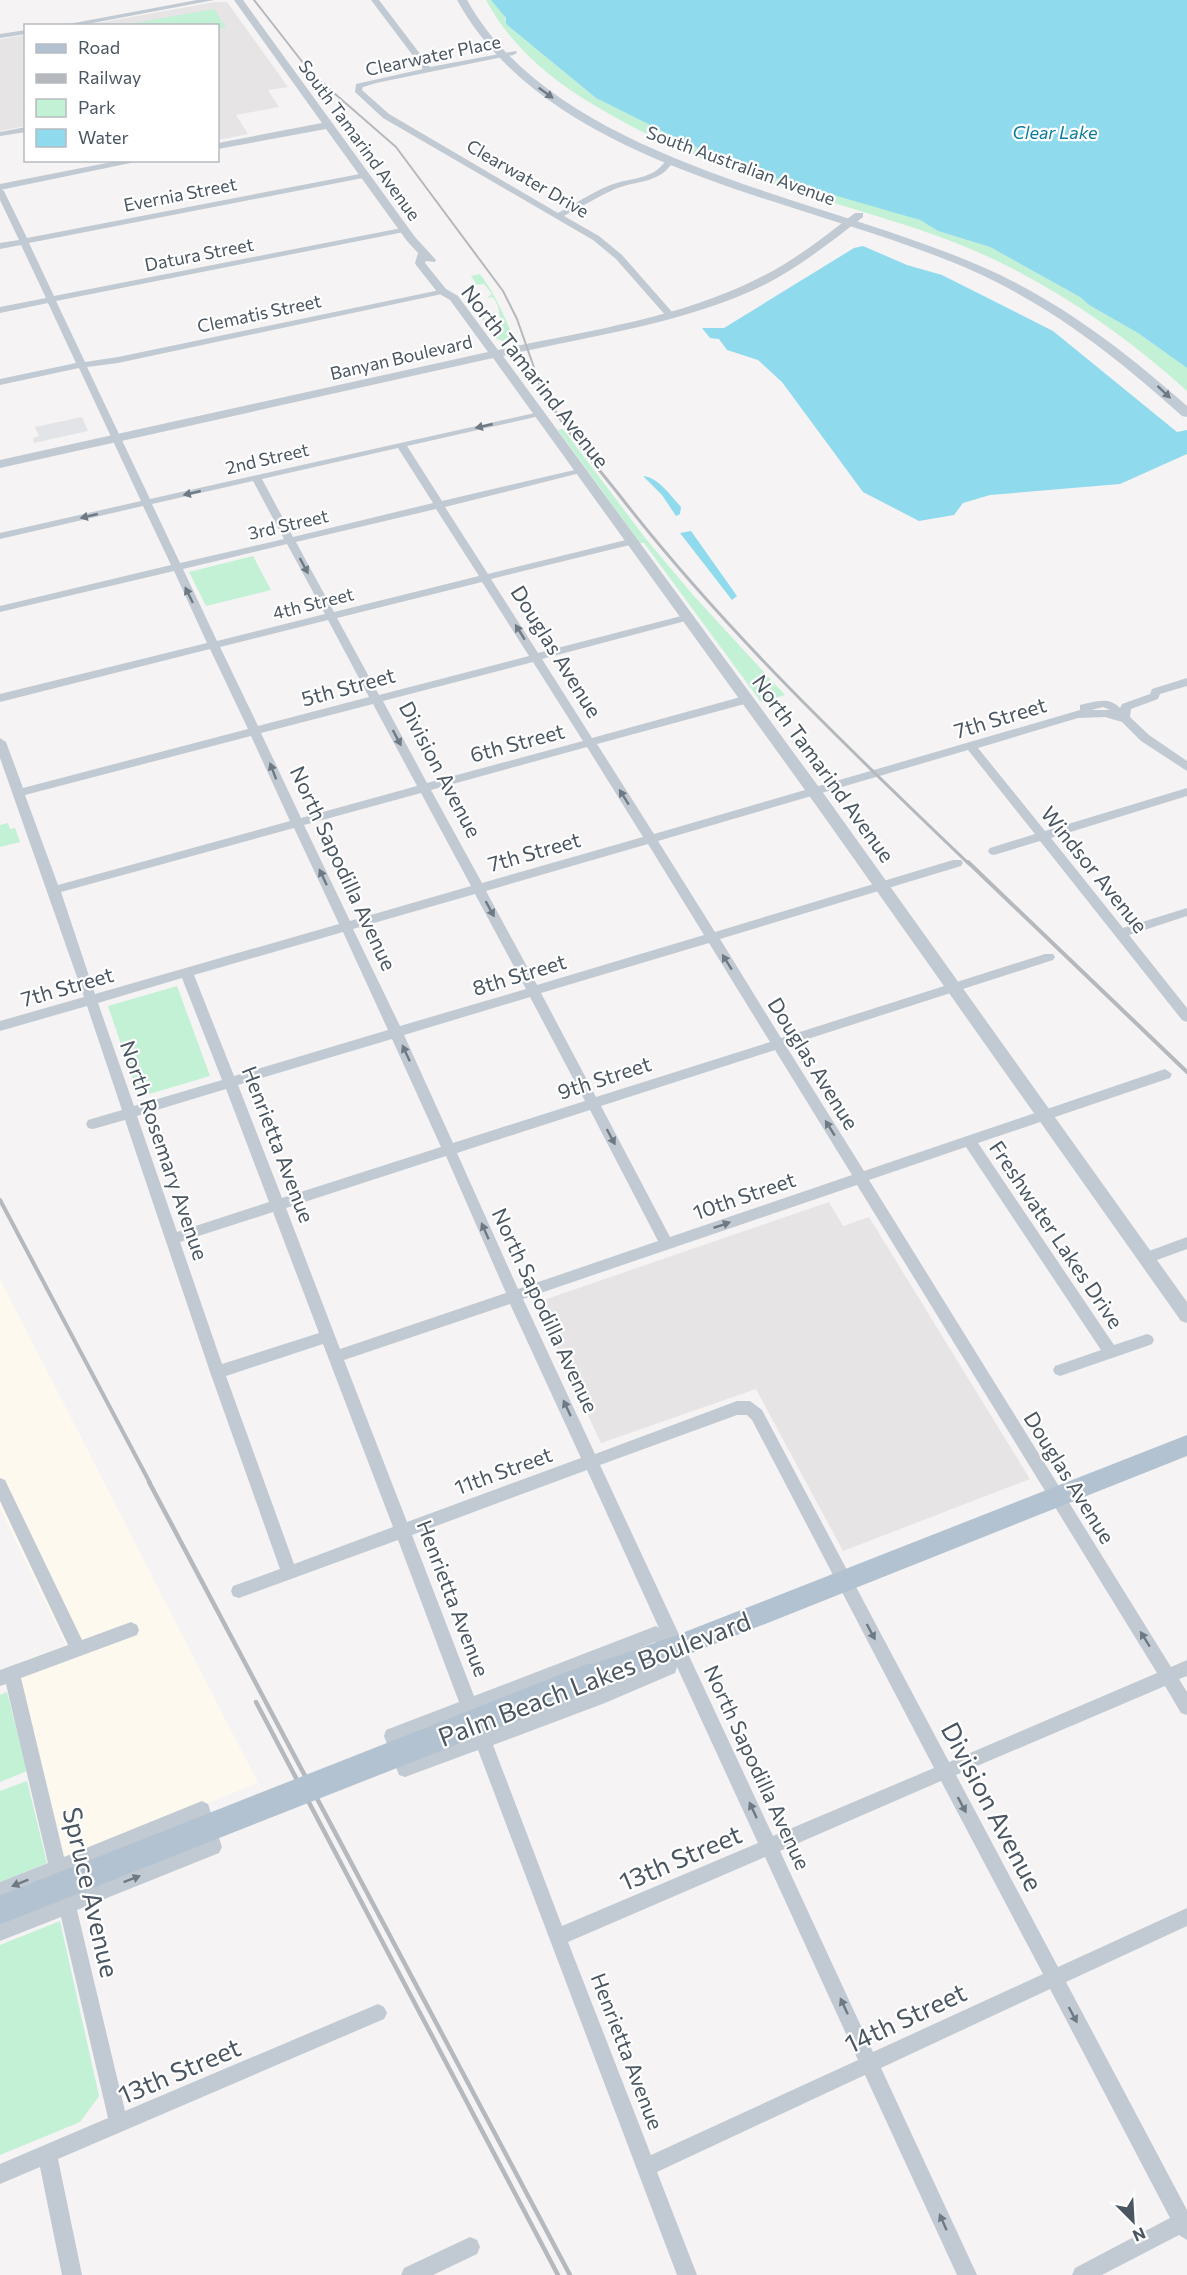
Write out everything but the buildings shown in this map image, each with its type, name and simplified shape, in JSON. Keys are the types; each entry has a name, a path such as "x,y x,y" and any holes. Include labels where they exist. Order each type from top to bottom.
{"main road":[{"name":"South Australian Avenue","path":"462,0 477,27 501,55 535,85 611,134 669,162 854,218"},
{"name":"South Australian Avenue","path":"483,14 513,53 551,85 647,142 681,157 854,218"},
{"path":"669,162 681,157"},
{"path":"854,218 948,256 1025,292 1089,331 1187,398"},
{"path":"1147,369 1187,413"},
{"name":"Palm Beach Lakes Boulevard","path":"0,1910 591,1677 677,1647 1187,1445"}],"street":[{"path":"72,24 210,0"},
{"name":"South Tamarind Avenue","path":"238,0 423,253 444,288"},
{"path":"375,0 428,70"},
{"path":"0,36 24,32"},
{"name":"Clearwater Place","path":"359,86 513,53"},
{"name":"Clearwater Drive","path":"359,86 359,92 386,116 560,215 608,247 670,315"},
{"path":"219,146 329,125"},
{"path":"0,134 24,129"},
{"path":"0,189 130,162"},
{"path":"560,215 613,187 644,180 666,169 669,162"},
{"name":"Evernia Street","path":"0,246 365,175"},
{"name":"North Sapodilla Avenue","path":"0,189 396,1032 514,1296 871,2063 967,2275"},
{"name":"Banyan Boulevard","path":"0,464 670,315 709,303 770,277 797,261 854,218"},
{"name":"Datura Street","path":"0,310 404,228"},
{"name":"North Tamarind Avenue","path":"423,253 420,263 454,298 541,412 816,792 1187,1316"},
{"name":"Clematis Street","path":"0,382 129,357 444,288"},
{"name":"2nd Street","path":"0,536 541,412"},
{"name":"Douglas Avenue","path":"401,444 712,936 1187,1707"},
{"name":"3rd Street","path":"0,609 583,471"},
{"name":"Division Avenue","path":"256,478 533,990 667,1244"},
{"name":"4th Street","path":"0,698 634,541"},
{"name":"5th Street","path":"18,793 689,616"},
{"name":"7th Street","path":"1078,714 1085,707 1103,703 1112,706 1126,696 1144,691 1156,692 1187,682"},
{"name":"7th Street","path":"0,1026 816,792 1078,714 1106,713 1124,718 1126,707 1154,696 1156,692"},
{"name":"6th Street","path":"54,890 748,699"},
{"path":"1112,706 1145,738 1187,767"},
{"name":"North Rosemary Avenue","path":"0,742 54,890 172,1239 289,1573"},
{"name":"Windsor Avenue","path":"971,746 1187,1017"},
{"path":"994,851 1187,792"},
{"name":"8th Street","path":"93,1124 957,863"},
{"path":"1121,933 1187,912"},
{"name":"9th Street","path":"172,1239 1049,957"},
{"name":"Henrietta Avenue","path":"186,972 278,1205 687,2275"},
{"name":"10th Street","path":"336,1357 1166,1074"},
{"name":"Freshwater Lakes Drive","path":"969,1141 1110,1351"},
{"path":"1146,1258 1187,1243"},
{"path":"218,1372 328,1336"},
{"name":"Freshwater Lakes Drive","path":"1060,1370 1147,1340"},
{"name":"11th Street","path":"239,1591 737,1408 750,1408"},
{"name":"Division Avenue","path":"750,1408 757,1415 1185,2224"},
{"path":"0,1485 78,1649"},
{"path":"6,1676 131,1630"},
{"path":"656,1634 677,1647 669,1667 629,1686 482,1738 405,1769 392,1736 656,1634"},
{"name":"13th Street","path":"558,1936 1187,1668"},
{"name":"Spruce Avenue","path":"6,1676 58,1868 119,2124"},
{"path":"0,1891 202,1810 213,1847 0,1932"},
{"name":"14th Street","path":"646,2167 1187,1917"},
{"name":"13th Street","path":"0,2174 378,2013"},
{"path":"47,2154 72,2275"},
{"path":"1082,2275 1185,2224"},
{"path":"411,2275 470,2247"}],"shaded area":[{"path":"215,2 227,2 288,87 268,90 279,107 236,115 248,134 219,140 219,24 92,24"},
{"path":"24,35 24,126 0,131 0,39"},
{"path":"82,417 88,431 34,443 33,438 39,436 35,427"},
{"path":"829,1202 843,1226 869,1217 1030,1479 843,1551 756,1389 601,1443 535,1303"},
{"path":"0,1279 258,1783 66,1861 17,1663 66,1645 0,1508"}],"green space":[{"path":"486,0 491,0 502,11 506,24 596,98 690,145 747,170 889,210 920,220 938,231 990,247 1080,297 1089,305 1138,333 1187,368 1187,391 1139,350 1089,314 1036,281 980,253 908,226 743,174 684,151 627,124 582,98 549,75 508,33"},
{"path":"214,9 226,27 219,29 219,24 129,24"},
{"path":"480,274 495,297 514,339 509,343 497,339 462,291 465,291 472,301 478,301 473,303 481,314 488,314 482,316 490,326 501,324 498,306 493,297 487,298 492,294 484,284 477,285 471,276"},
{"path":"563,429 646,539 693,595 785,695 761,702 644,543 640,543 558,430"},
{"path":"253,556 271,590 206,606 189,572"},
{"path":"8,823 10,829 15,828 20,842 0,847 0,825"},
{"path":"177,986 210,1076 139,1097 108,1006"},
{"path":"7,1692 27,1771 0,1782 0,1695"},
{"path":"27,1781 47,1863 0,1882 0,1791"},
{"path":"60,1921 99,2096 80,2122 0,2155 0,1945"}],"water":[{"name":"Clear Lake","path":"491,0 1187,0 1187,368 1138,333 1089,305 1080,297 990,247 938,231 920,220 747,170 690,145 596,98 506,24 506,18"},
{"path":"863,246 907,265 942,275 1053,331 1177,432 1187,430 1187,454 1120,484 990,495 963,503 954,515 919,521 863,492 782,382 758,360 727,350 719,339 710,338 702,328 724,328 854,248"},
{"path":"643,476 649,477 664,488 681,507 680,514 676,516 662,495"},
{"path":"691,531 737,596 732,600 680,533"}],"railway":[{"path":"254,0 311,73 396,147 503,291 517,319 538,379"},
{"path":"537,378 554,409 575,439 701,594 832,731 969,864"},
{"path":"968,862 1187,1072"},
{"path":"0,1200 150,1483"},
{"path":"149,1482 570,2275"},
{"path":"256,1702 558,2275"}]}
